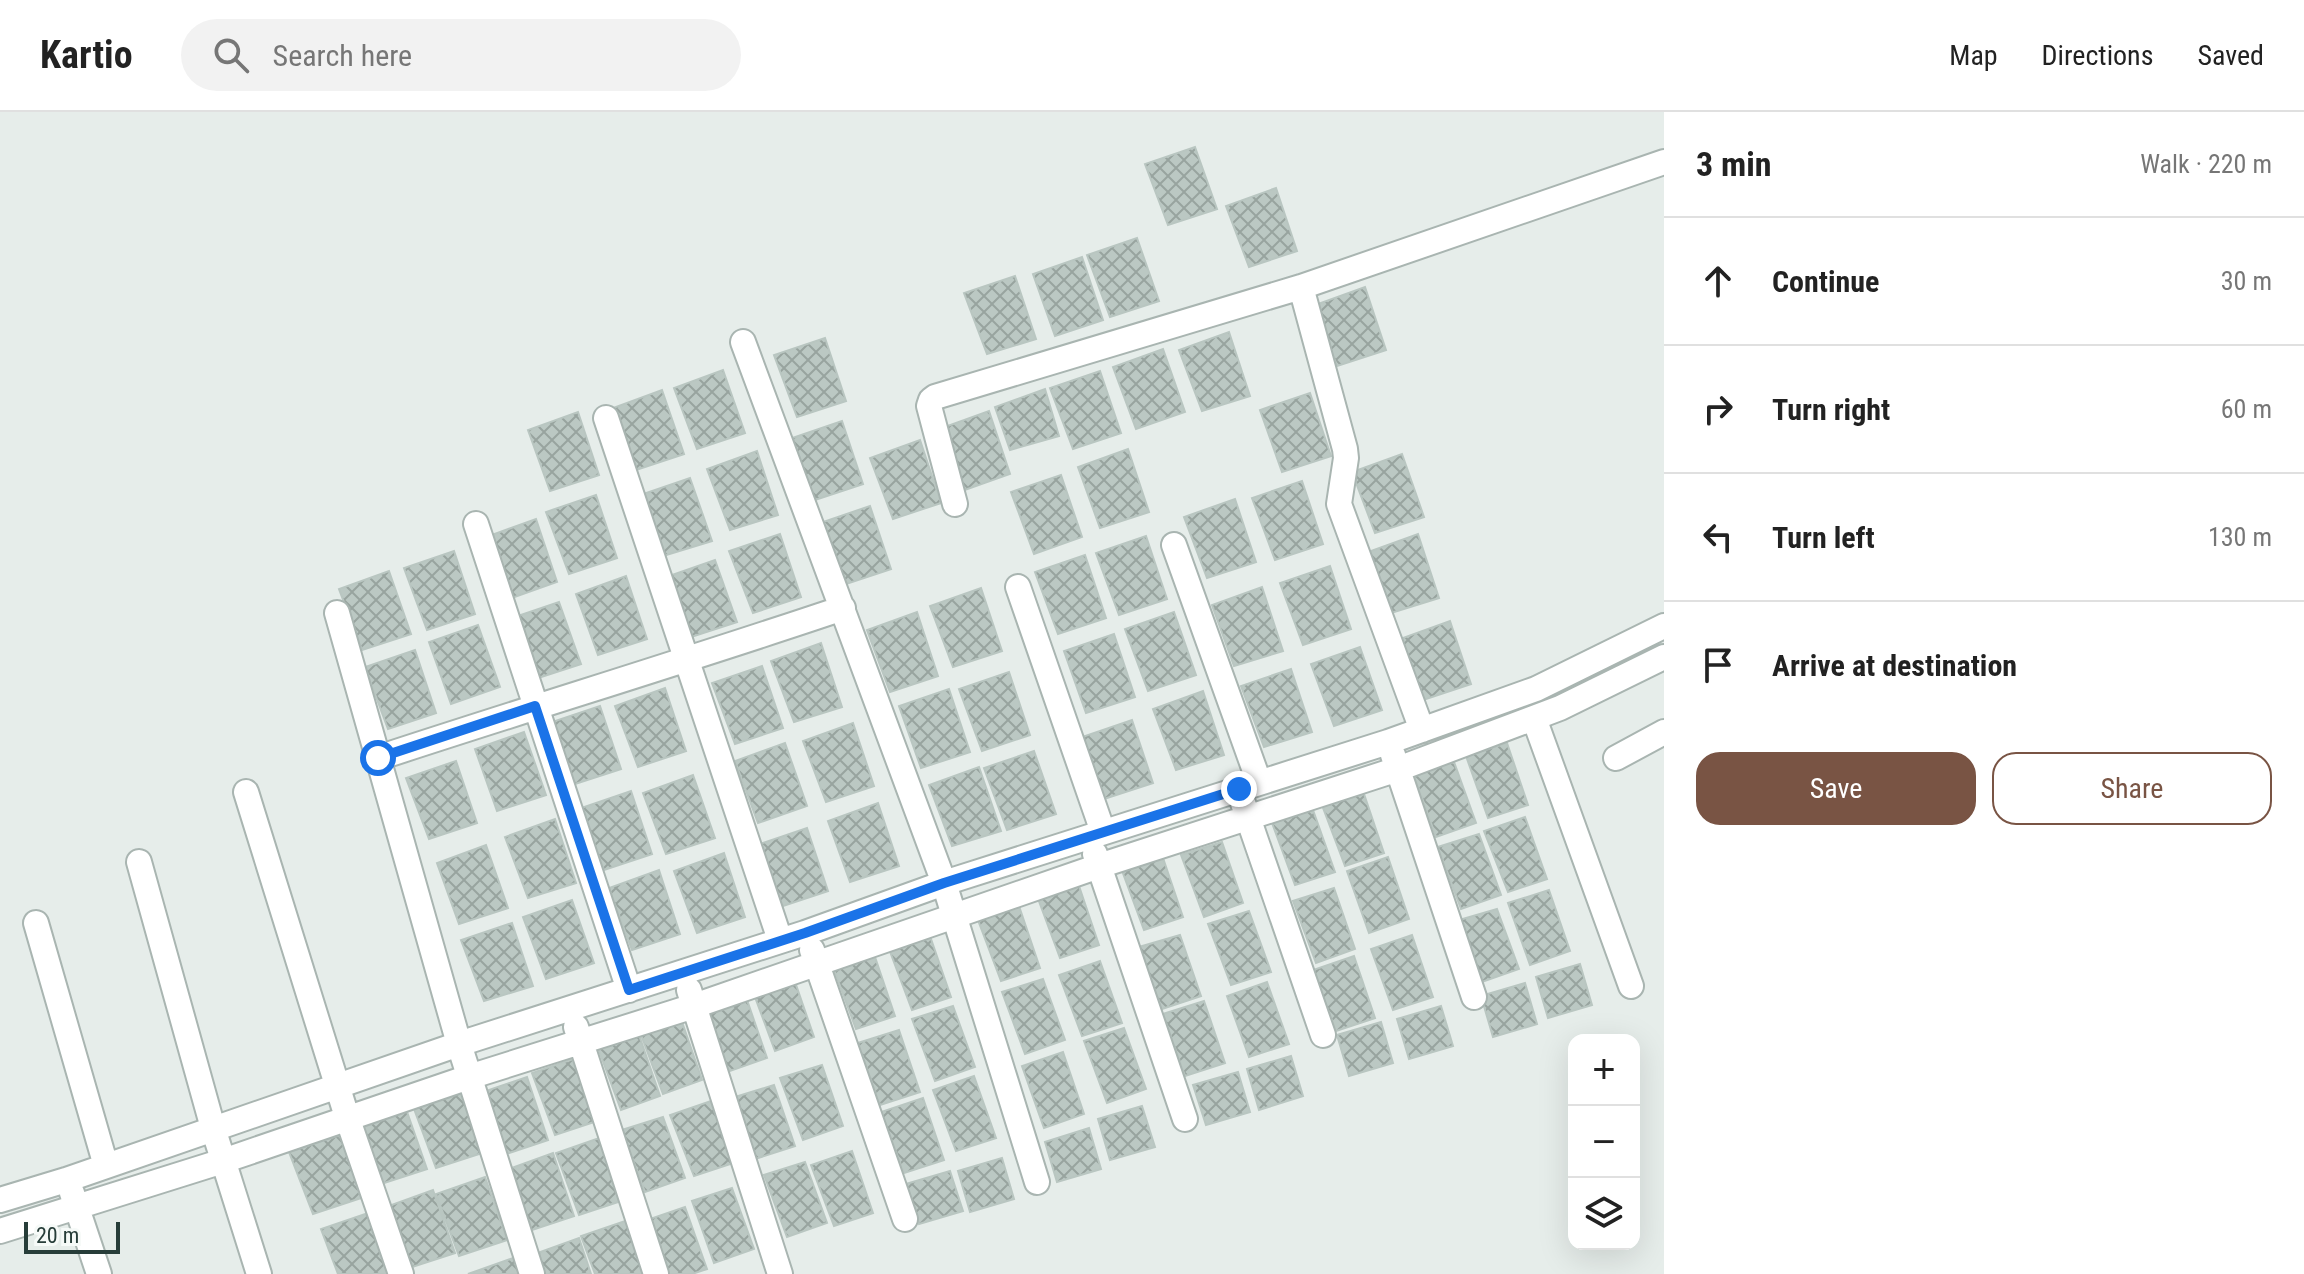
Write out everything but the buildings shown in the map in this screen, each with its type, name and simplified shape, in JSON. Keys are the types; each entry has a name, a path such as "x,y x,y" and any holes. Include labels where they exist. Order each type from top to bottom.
{"street":[{"path":"955,504 929,406 935,397 1301,287 1664,162"},
{"path":"1301,287 1345,449 1339,504 1422,730"},
{"path":"743,342 944,883 1037,1182"},
{"path":"606,418 780,940"},
{"path":"476,524 629,990"},
{"path":"1174,545 1249,785 1247,818 1323,1035"},
{"path":"1018,587 1096,834 1099,866 1185,1119"},
{"path":"378,758 843,608"},
{"path":"337,613 459,1044 532,1274"},
{"path":"0,1200 459,1044 805,933 944,883 1388,742 1536,689 1664,626"},
{"path":"0,1231 694,1006 1099,866 1398,769 1560,708 1664,657"},
{"path":"1534,718 1631,986"},
{"path":"1616,758 1664,732"},
{"path":"1388,742 1474,997"},
{"path":"246,792 347,1117 401,1274"},
{"path":"139,862 213,1128 259,1274"},
{"path":"36,923 106,1166"},
{"path":"805,933 905,1219"},
{"path":"684,973 780,1274"},
{"path":"570,1010 656,1274"},
{"path":"66,1180 99,1274"}],"route":[{"path":"378,758 535,706 629,990 805,933 944,883 1239,789"}]}
